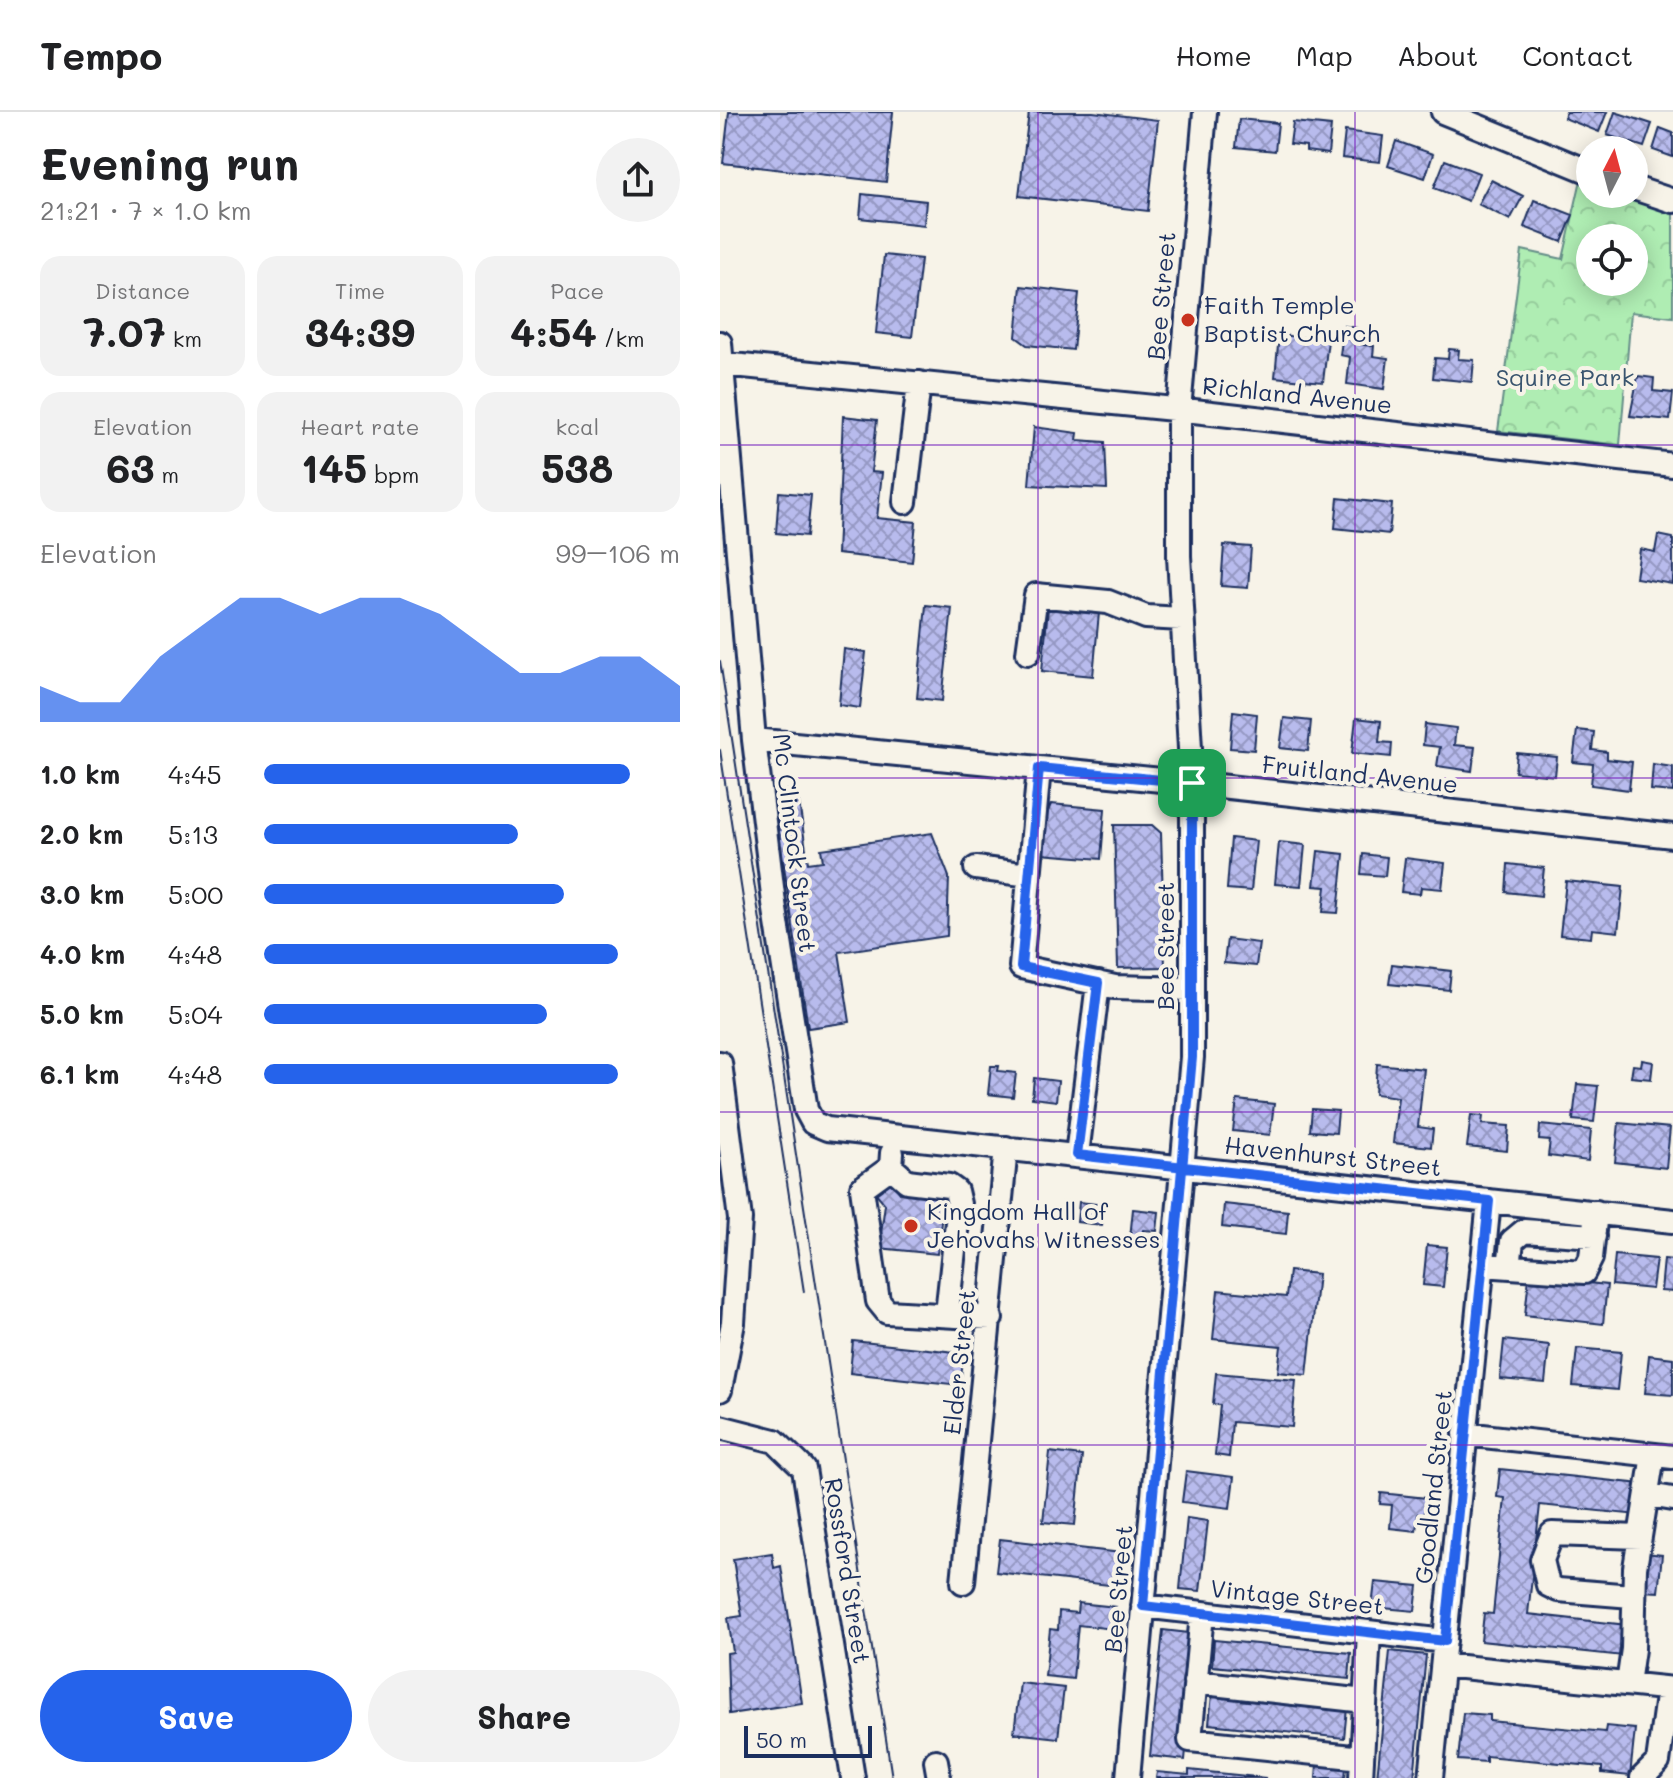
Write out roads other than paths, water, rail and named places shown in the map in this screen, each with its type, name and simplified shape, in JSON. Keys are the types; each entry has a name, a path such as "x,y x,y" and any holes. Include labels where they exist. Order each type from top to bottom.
{"street":[{"name":"Bee Street","path":"1128,1778 1185,1166 1192,989 1192,783 1182,619 1179,410 1205,112"},
{"path":"1443,112 1576,166"},
{"path":"1648,193 1673,201"},
{"name":"Richland Avenue","path":"722,354 919,383 1673,465"},
{"name":"Mc Clintock Street","path":"722,354 754,740 774,903 806,1110"},
{"path":"905,502 919,383"},
{"path":"1028,653 1036,595 1108,602 1146,617 1182,619"},
{"name":"Fruitland Avenue","path":"754,740 1192,783 1673,836"},
{"path":"1039,768 1021,967 1098,983 1192,989"},
{"path":"976,868 1029,875"},
{"path":"1077,1155 1098,983"},
{"path":"720,1063 738,1191 730,1249 733,1323 720,1390"},
{"name":"Havenhurst Street","path":"806,1110 813,1123 827,1129 1673,1221"},
{"path":"894,1136 891,1167 862,1188 878,1301 887,1312 991,1318"},
{"name":"Elder Street","path":"963,1582 1006,1148"},
{"path":"891,1167 907,1181 949,1186 956,1191 959,1204 947,1314"},
{"name":"Goodland Street","path":"1431,1778 1489,1201"},
{"path":"1482,1265 1575,1274 1588,1267 1596,1212"},
{"path":"1509,1267 1516,1234 1534,1231 1594,1236"},
{"name":"Rossford Street","path":"720,1427 775,1441 793,1455 804,1469 853,1778"},
{"path":"1465,1434 1663,1456 1649,1495 1640,1537 1632,1596 1634,1629 1628,1684"},
{"path":"1649,1495 1673,1499"},
{"path":"1632,1596 1558,1590 1548,1585 1542,1560 1545,1545 1552,1534 1640,1537"},
{"name":"Vintage Street","path":"1143,1606 1445,1641"},
{"path":"1202,1614 1190,1740 1361,1768 1369,1633"},
{"path":"1443,1665 1670,1689 1658,1762 1642,1778"},
{"path":"1195,1682 1365,1701"}],"tram line":[{"path":"720,661 892,1778"},
{"path":"720,750 804,1292"}],"place":[{"name":"Faith Temple Baptist Church","path":"1188,320"},
{"name":"Kingdom Hall of Jehovahs Witnesses","path":"911,1226"}],"park label":[{"name":"Squire Park","path":"1565,378"}]}
